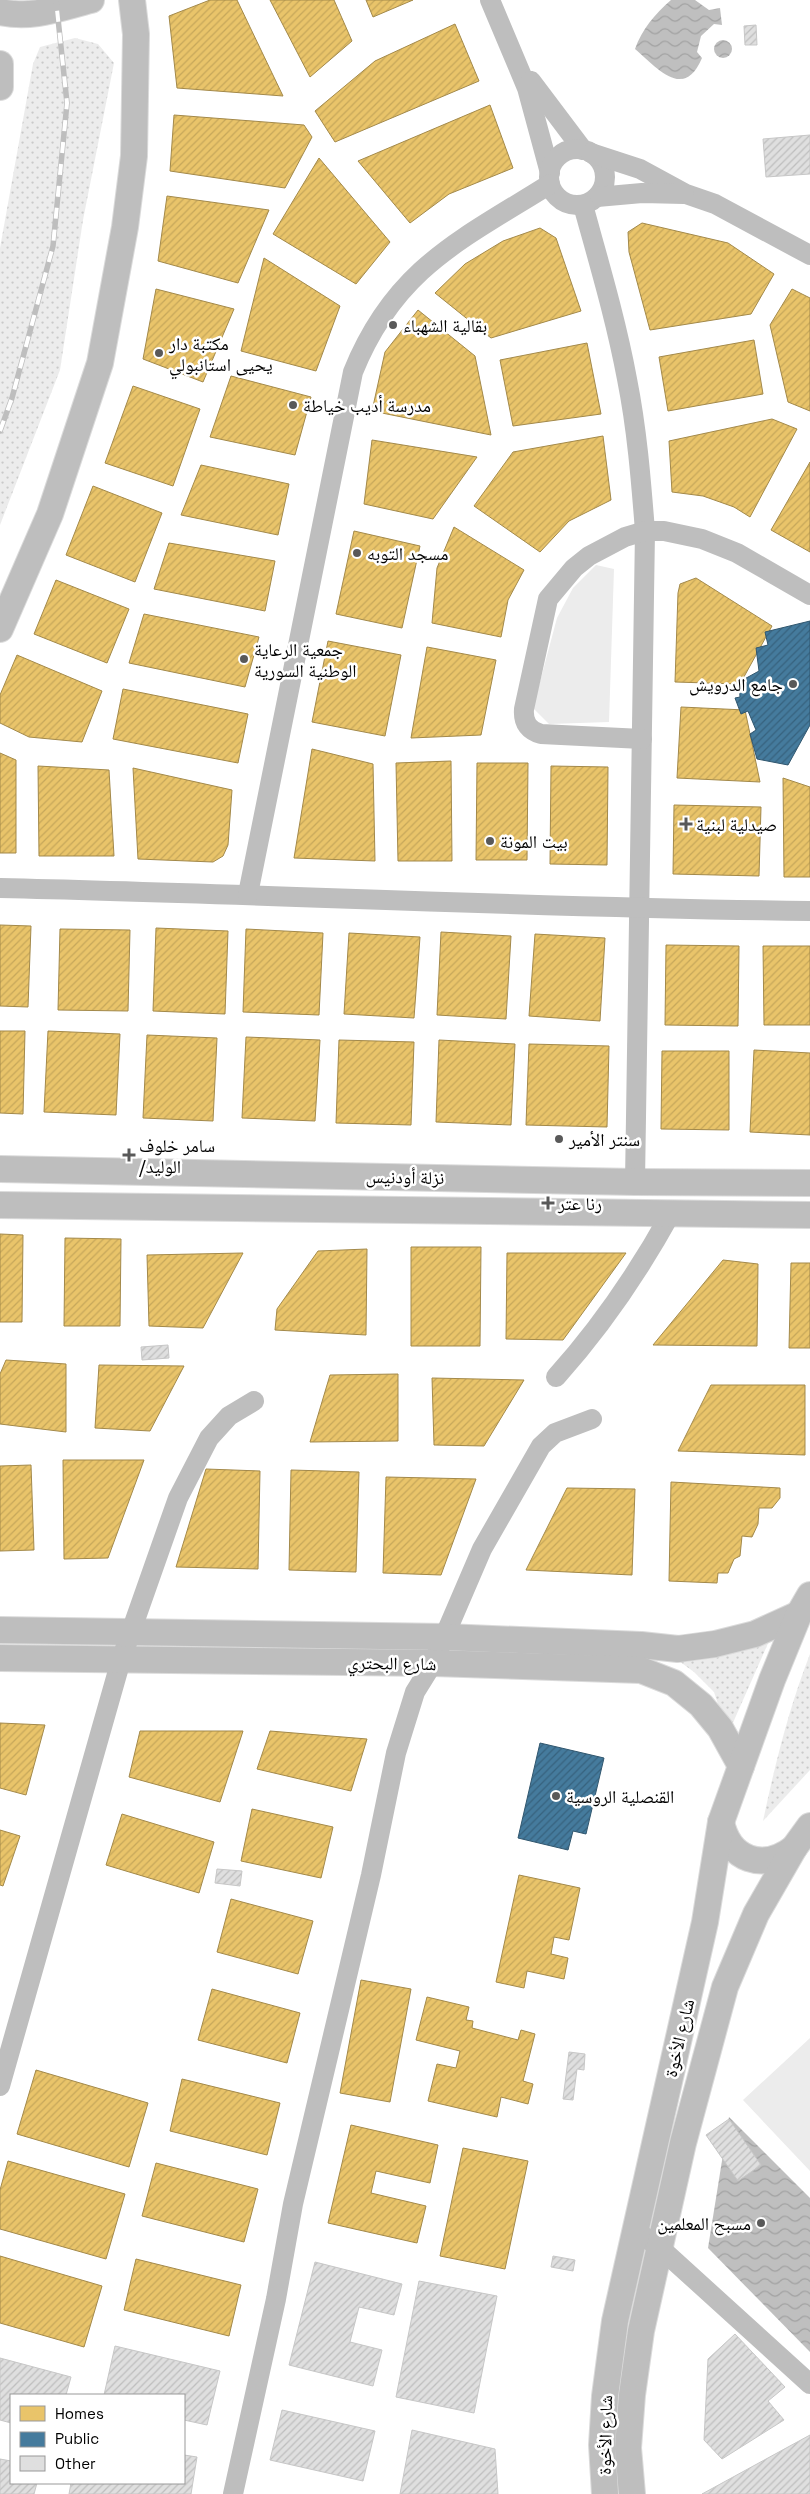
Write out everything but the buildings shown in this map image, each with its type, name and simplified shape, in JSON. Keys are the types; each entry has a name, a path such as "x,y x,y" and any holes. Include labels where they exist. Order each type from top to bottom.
{"main road":[{"path":"0,11 12,0"},
{"path":"0,11 19,16 40,14 91,0"},
{"path":"0,629 50,514 100,363 125,227 134,156 136,34 132,0"},
{"path":"0,64 0,87"},
{"name":"نزلة أودنيس","path":"0,1169 636,1182 810,1183"},
{"path":"0,1205 810,1215"},
{"name":"شارع البحتري","path":"0,1630 445,1637 631,1645 678,1649 715,1644 755,1634 804,1604"},
{"name":"شارع الأخوة","path":"605,2494 602,2445 605,2396 615,2321 705,1922 721,1822 804,1604"},
{"name":"شارع البحتري","path":"0,1658 433,1663 641,1670 674,1683 701,1705 720,1728 741,1766"},
{"path":"721,1822 723,1834 729,1844 738,1853 749,1858 773,1860 794,1848"},
{"name":"شارع الأخوة","path":"632,2494 628,2448 632,2395 641,2331 683,2143 725,1987 756,1914 794,1848 810,1826"}],"street":[{"path":"490,0 516,59 536,117 553,191 563,201 576,206 590,201 642,193 686,194"},
{"path":"516,59 587,152 603,165 605,174 602,191 590,201"},
{"path":"248,894 353,372 362,350 386,308 419,271 550,179 558,157 574,150 587,152 640,170 686,194 715,204 810,255"},
{"path":"590,201 628,380 636,428 645,531 636,1182"},
{"path":"642,739 541,734 529,728 523,716 548,599 574,568 589,556 625,537 645,531 683,534 720,545 810,595"},
{"path":"0,888 248,894 640,909 810,911"},
{"path":"556,1377 582,1348 648,1255 671,1213"},
{"path":"0,2086 120,1660 178,1498 201,1450 218,1426 229,1416 254,1401"},
{"path":"233,2494 276,2299 293,2204 371,1875 396,1753 415,1692 433,1663 482,1550 540,1446 555,1433 592,1419"},
{"path":"636,2230 659,2247 810,2384"}],"shaded area":[{"path":"75,38 98,44 114,63 83,220 60,370 0,525 0,248 33,64 40,47"},
{"path":"596,565 614,569 609,722 549,724 533,708 557,618 573,588"},
{"path":"770,1639 728,1734 714,1692 694,1672 668,1653"},
{"path":"810,1654 810,1770 763,1821 783,1736"},
{"path":"810,2038 810,2171 743,2100"}],"water":[{"path":"671,0 695,0 709,10 720,8 722,25 714,24 701,36 697,52 702,58 695,71 687,77 679,79 661,72 635,49 641,35 650,22"},
{"path":"719,40 727,40 732,45 730,56 719,58 714,53 714,45"},
{"name":"مسبح المعلمين","path":"729,2117 810,2198 810,2352 708,2248"}],"railway":[{"path":"0,431 12,398 53,246 67,103 56,0"}],"place":[{"name":"بقالية الشهباء","path":"393,325"},
{"name":"مكتبة دار يحيى استانبولي","path":"159,353"},
{"name":"مدرسة أديب خياطة","path":"293,405"},
{"name":"مسجد التوبه","path":"357,553"},
{"name":"جمعية الرعاية الوطنية السورية","path":"244,659"},
{"name":"جامع الدرويش","path":"793,684"},
{"name":"صيدلية لبنية","path":"686,824"},
{"name":"بيت المونة","path":"490,841"},
{"name":"سنتر الأمير","path":"559,1139"},
{"name":"سامر خلوف /الوليد","path":"129,1155"},
{"name":"رنا عتر","path":"548,1203"},
{"name":"القنصلية الروسية","path":"556,1796"},
{"name":"مسبح المعلمين","path":"761,2223"}]}
